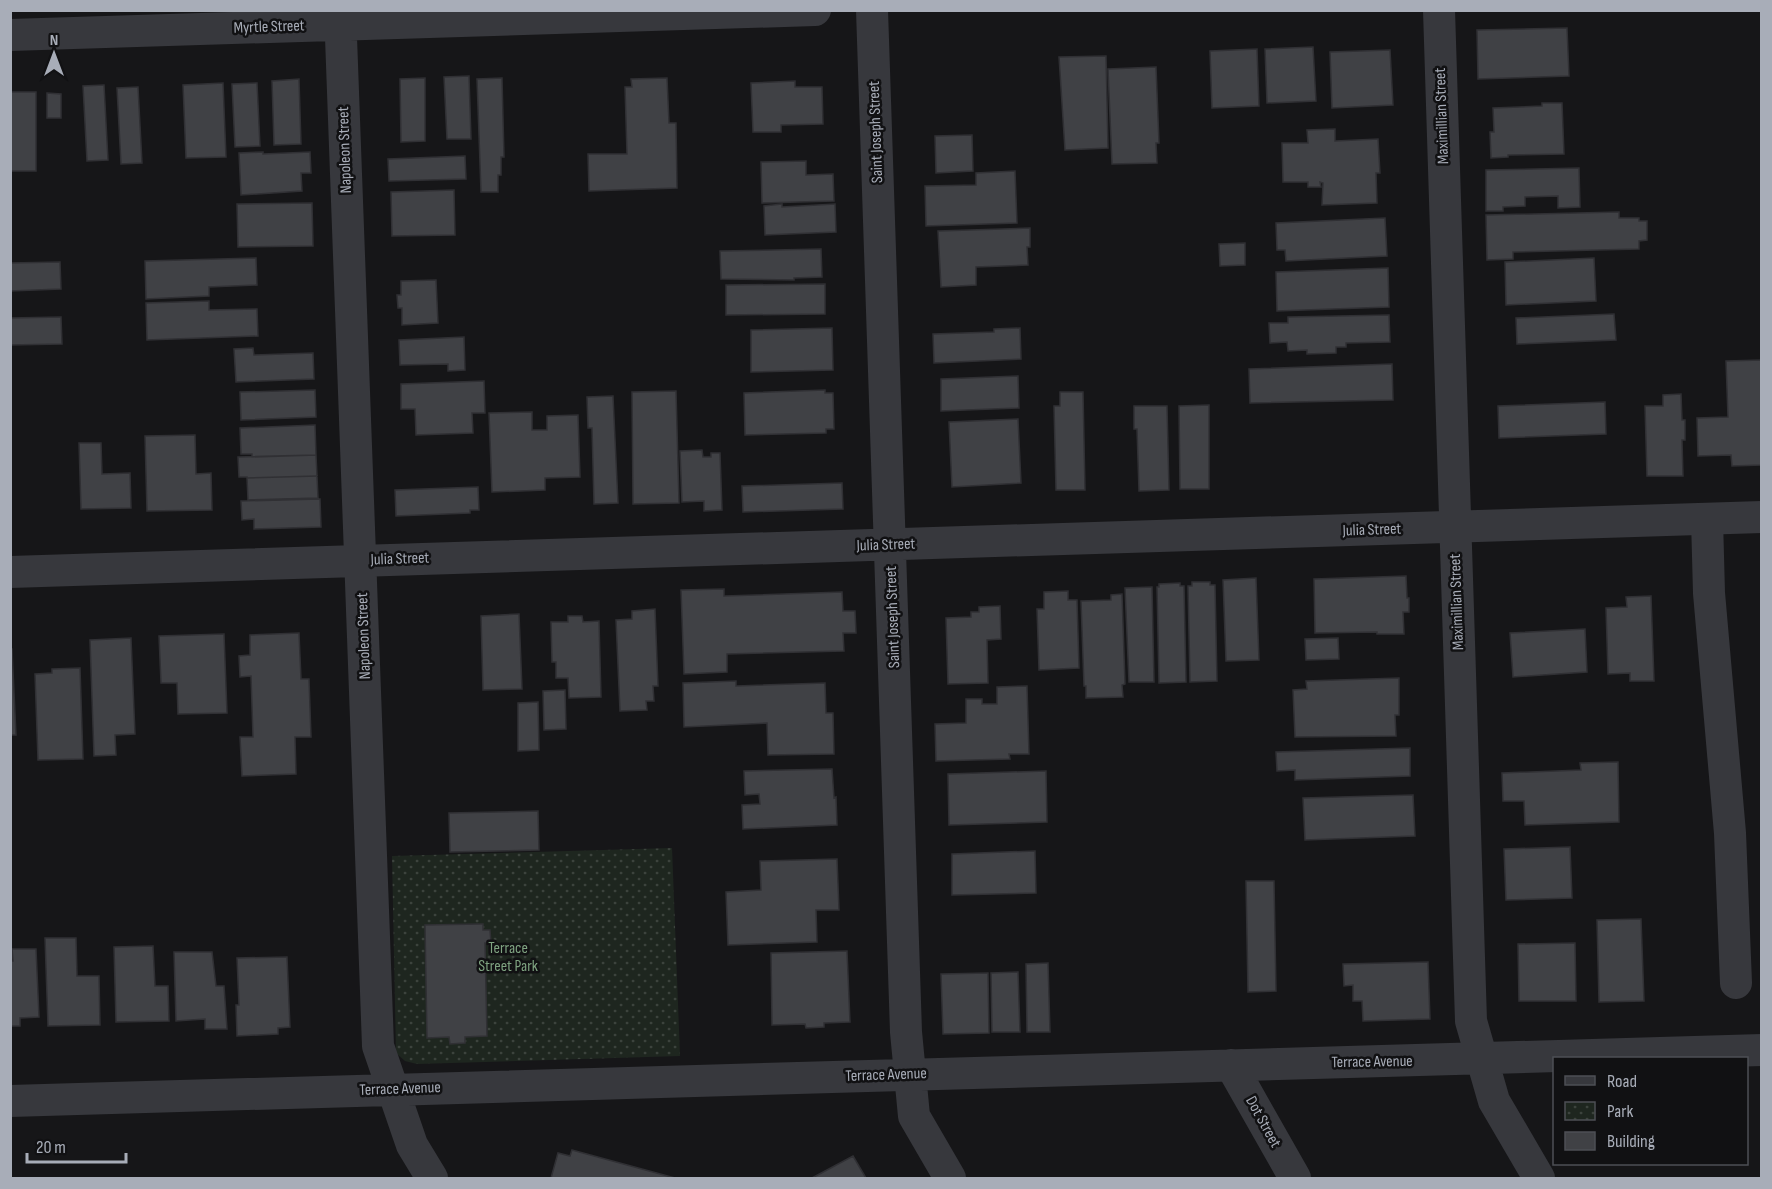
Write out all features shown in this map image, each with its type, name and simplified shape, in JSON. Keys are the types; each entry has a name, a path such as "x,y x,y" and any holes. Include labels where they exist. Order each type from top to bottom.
{"street":[{"name":"Myrtle Street","path":"10,35 340,17 815,10"},
{"name":"Saint Joseph Street","path":"872,10 906,1032 914,1116 950,1179"},
{"name":"Maximillian Street","path":"1439,10 1470,1021 1494,1101 1539,1179"},
{"name":"Napoleon Street","path":"340,17 378,1046 412,1144 432,1179"},
{"name":"Julia Street","path":"10,572 1761,517"},
{"path":"1707,519 1709,593 1730,833 1736,983"},
{"name":"Terrace Avenue","path":"10,1101 1761,1050"},
{"name":"Dot Street","path":"1231,1065 1295,1179"}],"green space":[{"name":"Terrace Street Park","path":"672,848 680,1056 417,1064 405,1061 396,1053 392,856"}],"building":[{"path":"1567,28 1569,76 1478,79 1477,30"},
{"path":"1313,47 1316,101 1267,103 1265,49"},
{"path":"1257,49 1259,106 1212,108 1210,51"},
{"path":"1390,50 1393,105 1332,108 1330,52"},
{"path":"1106,56 1108,148 1065,150 1059,57"},
{"path":"1156,67 1159,143 1156,143 1157,163 1112,164 1108,69"},
{"path":"469,76 471,139 447,139 444,77"},
{"path":"425,78 425,141 401,142 400,79"},
{"path":"502,78 504,157 501,157 498,192 481,192 477,79"},
{"path":"667,78 669,123 676,123 677,188 589,191 588,154 627,154 625,87 632,87 631,79"},
{"path":"299,79 301,144 274,145 272,81"},
{"path":"795,81 795,87 822,87 823,124 781,125 781,132 753,132 751,83"},
{"path":"223,83 226,157 186,158 183,85"},
{"path":"257,83 260,146 235,147 232,84"},
{"path":"104,85 108,160 87,161 83,86"},
{"path":"138,87 142,163 121,164 117,88"},
{"path":"10,92 36,92 36,171 10,171"},
{"path":"47,93 61,94 61,118 47,118"},
{"path":"1542,103 1562,103 1564,154 1508,155 1508,157 1491,158 1490,132 1494,132 1493,108 1542,106"},
{"path":"1335,129 1335,141 1378,139 1380,173 1376,173 1377,203 1322,205 1323,183 1320,182 1321,187 1308,187 1308,182 1283,182 1282,143 1308,143 1307,130"},
{"path":"972,135 973,171 936,173 935,136"},
{"path":"263,152 263,154 310,152 311,173 301,173 302,191 241,195 239,153"},
{"path":"465,156 466,179 389,181 388,159"},
{"path":"806,161 806,175 833,174 834,201 762,203 761,162"},
{"path":"1579,168 1580,207 1558,208 1558,196 1525,197 1525,206 1503,207 1503,211 1486,211 1486,170"},
{"path":"1015,171 1017,223 926,226 925,186 976,185 976,173"},
{"path":"454,190 455,235 392,236 391,192"},
{"path":"312,203 313,246 238,247 237,204"},
{"path":"782,204 782,207 835,204 836,232 765,235 764,206"},
{"path":"1619,212 1619,218 1639,218 1639,221 1647,221 1647,240 1639,241 1639,249 1513,252 1513,259 1487,260 1486,215"},
{"path":"1385,218 1387,256 1286,261 1285,250 1277,250 1276,223"},
{"path":"1030,228 1030,247 1027,247 1028,265 976,267 976,285 941,287 938,231"},
{"path":"1245,243 1245,265 1220,266 1219,244"},
{"path":"821,249 822,277 794,278 794,280 721,279 720,251"},
{"path":"256,258 257,285 209,287 209,296 146,299 145,261"},
{"path":"1594,258 1596,301 1506,305 1505,262"},
{"path":"60,262 61,289 10,291 10,263"},
{"path":"1388,268 1389,307 1277,311 1276,272"},
{"path":"436,280 438,323 402,325 402,308 398,308 397,295 401,295 401,281"},
{"path":"825,284 825,314 726,315 726,285"},
{"path":"209,301 209,310 257,309 258,336 147,340 146,303"},
{"path":"1614,314 1616,340 1517,344 1516,318"},
{"path":"1389,315 1390,342 1346,343 1346,347 1336,347 1336,353 1307,354 1307,350 1288,351 1287,342 1270,343 1269,323 1288,323 1288,317"},
{"path":"61,317 62,344 10,345 10,318"},
{"path":"832,328 833,370 751,372 751,330"},
{"path":"1020,328 1021,359 934,363 933,334 994,332 994,329"},
{"path":"464,337 465,370 448,371 448,364 400,365 399,340"},
{"path":"253,348 254,355 313,353 314,379 236,382 234,349"},
{"path":"1762,360 1762,465 1732,466 1731,455 1698,456 1697,418 1728,417 1726,361"},
{"path":"1392,364 1393,400 1250,403 1249,369"},
{"path":"1018,376 1019,408 941,411 941,379"},
{"path":"484,381 485,413 472,413 473,433 416,435 415,409 401,409 401,384"},
{"path":"315,390 316,417 241,420 240,392"},
{"path":"825,390 825,393 833,393 834,429 826,429 826,433 745,435 744,393"},
{"path":"676,391 679,503 633,504 632,392"},
{"path":"1060,392 1083,392 1085,490 1056,490 1054,406 1060,406"},
{"path":"1681,394 1682,420 1685,420 1685,440 1682,440 1683,476 1647,476 1645,406 1663,406 1663,395"},
{"path":"613,396 618,503 594,504 592,428 588,428 587,397"},
{"path":"1605,402 1606,434 1499,438 1498,406"},
{"path":"1209,405 1209,489 1180,489 1179,406"},
{"path":"1134,406 1167,406 1169,490 1139,491"},
{"path":"532,412 532,430 547,430 547,416 578,415 580,477 545,478 545,490 492,492 489,413"},
{"path":"1018,419 1021,483 952,487 949,422"},
{"path":"315,425 316,455 252,457 252,454 241,454 240,428"},
{"path":"195,435 196,474 211,473 212,510 147,511 145,436"},
{"path":"79,443 101,443 102,474 130,473 131,508 81,509"},
{"path":"702,450 703,457 711,457 711,453 720,453 722,510 704,511 704,501 682,502 680,451"},
{"path":"316,455 317,476 239,477 238,457"},
{"path":"317,476 318,498 248,500 247,478"},
{"path":"842,483 843,509 743,512 742,486"},
{"path":"478,487 479,510 470,510 470,513 396,516 395,490"},
{"path":"320,499 321,527 254,529 254,519 242,520 241,501"},
{"path":"1406,576 1409,612 1403,612 1404,634 1315,633 1314,579"},
{"path":"1256,578 1259,660 1226,661 1223,580"},
{"path":"1192,582 1210,582 1210,585 1215,585 1217,681 1190,682 1188,586 1192,586"},
{"path":"1180,583 1180,586 1184,586 1186,682 1159,683 1157,587 1159,584"},
{"path":"1152,587 1154,682 1129,682 1125,588"},
{"path":"724,589 724,596 842,592 843,611 855,611 856,633 843,633 844,651 727,654 727,672 684,674 681,590"},
{"path":"1068,591 1068,600 1077,600 1079,668 1039,670 1037,609 1044,609 1044,592"},
{"path":"1122,594 1125,684 1122,685 1123,697 1086,698 1081,601 1111,600 1111,595"},
{"path":"1651,596 1654,681 1630,681 1630,673 1608,674 1606,608 1627,607 1626,597"},
{"path":"1000,606 1001,639 987,640 988,683 948,684 946,618 971,617 971,612 979,612 979,607"},
{"path":"655,609 658,686 653,686 654,701 646,701 647,710 620,711 616,620 632,619 632,611"},
{"path":"519,614 522,689 483,690 481,616"},
{"path":"568,616 582,616 583,622 599,621 601,697 569,698 568,678 556,678 556,662 552,662 551,622 568,622"},
{"path":"1585,629 1587,672 1513,677 1510,633"},
{"path":"299,633 301,679 309,679 311,737 295,737 296,774 242,776 240,737 253,737 251,676 240,677 239,656 250,655 250,635"},
{"path":"224,634 227,713 178,714 177,683 161,683 159,636"},
{"path":"131,638 135,734 115,735 116,755 94,756 90,640"},
{"path":"1338,638 1339,659 1306,660 1305,639"},
{"path":"10,649 12,649 16,735 10,735"},
{"path":"80,668 83,759 38,760 35,674 52,673 52,669"},
{"path":"1399,678 1399,715 1395,715 1396,736 1295,737 1293,690 1307,689 1306,681"},
{"path":"736,681 736,686 825,683 826,713 833,713 834,754 768,755 767,723 684,727 683,683"},
{"path":"1027,686 1029,754 1009,754 1010,759 936,761 935,724 966,723 966,699 982,699 982,704 997,704 997,687"},
{"path":"565,690 566,729 544,730 543,691"},
{"path":"538,702 539,750 518,751 518,703"},
{"path":"1410,748 1410,776 1295,780 1295,770 1277,771 1276,752"},
{"path":"1618,762 1619,822 1525,825 1524,801 1503,801 1502,773 1581,770 1580,763"},
{"path":"832,769 837,825 743,829 742,805 760,804 759,794 745,795 744,771"},
{"path":"1046,771 1047,822 949,825 948,774"},
{"path":"1413,795 1415,836 1305,840 1303,798"},
{"path":"538,811 539,850 450,852 449,813"},
{"path":"1570,847 1572,898 1506,900 1504,849"},
{"path":"1035,851 1036,893 952,895 952,854"},
{"path":"837,859 839,910 816,910 817,942 728,945 726,892 761,890 760,861"},
{"path":"1246,881 1274,881 1276,991 1248,992"},
{"path":"1641,919 1644,1001 1599,1002 1597,920"},
{"path":"483,924 483,930 490,930 491,943 485,943 487,1036 465,1037 465,1043 450,1044 449,1037 427,1038 425,925"},
{"path":"45,938 76,938 77,976 99,976 100,1025 48,1026"},
{"path":"1575,943 1576,1001 1519,1001 1518,944"},
{"path":"153,946 155,986 168,986 169,1021 116,1022 114,947"},
{"path":"12,949 36,949 39,1017 20,1018 20,1026 10,1026"},
{"path":"847,951 850,1022 824,1023 824,1027 806,1028 805,1024 772,1025 771,953"},
{"path":"174,952 212,952 216,986 224,986 227,1029 205,1029 205,1019 176,1021"},
{"path":"287,957 290,1027 278,1028 278,1034 237,1036 236,1005 239,1005 237,958"},
{"path":"1428,962 1430,1019 1363,1021 1362,1001 1353,1001 1353,985 1344,986 1343,964"},
{"path":"1048,963 1050,1032 1027,1032 1026,964"},
{"path":"1018,972 1020,1032 992,1032 991,973"},
{"path":"988,973 989,1033 943,1034 941,974"},
{"path":"572,1150 675,1178 551,1178 558,1153 570,1156"},
{"path":"853,1156 866,1178 812,1178"}]}
